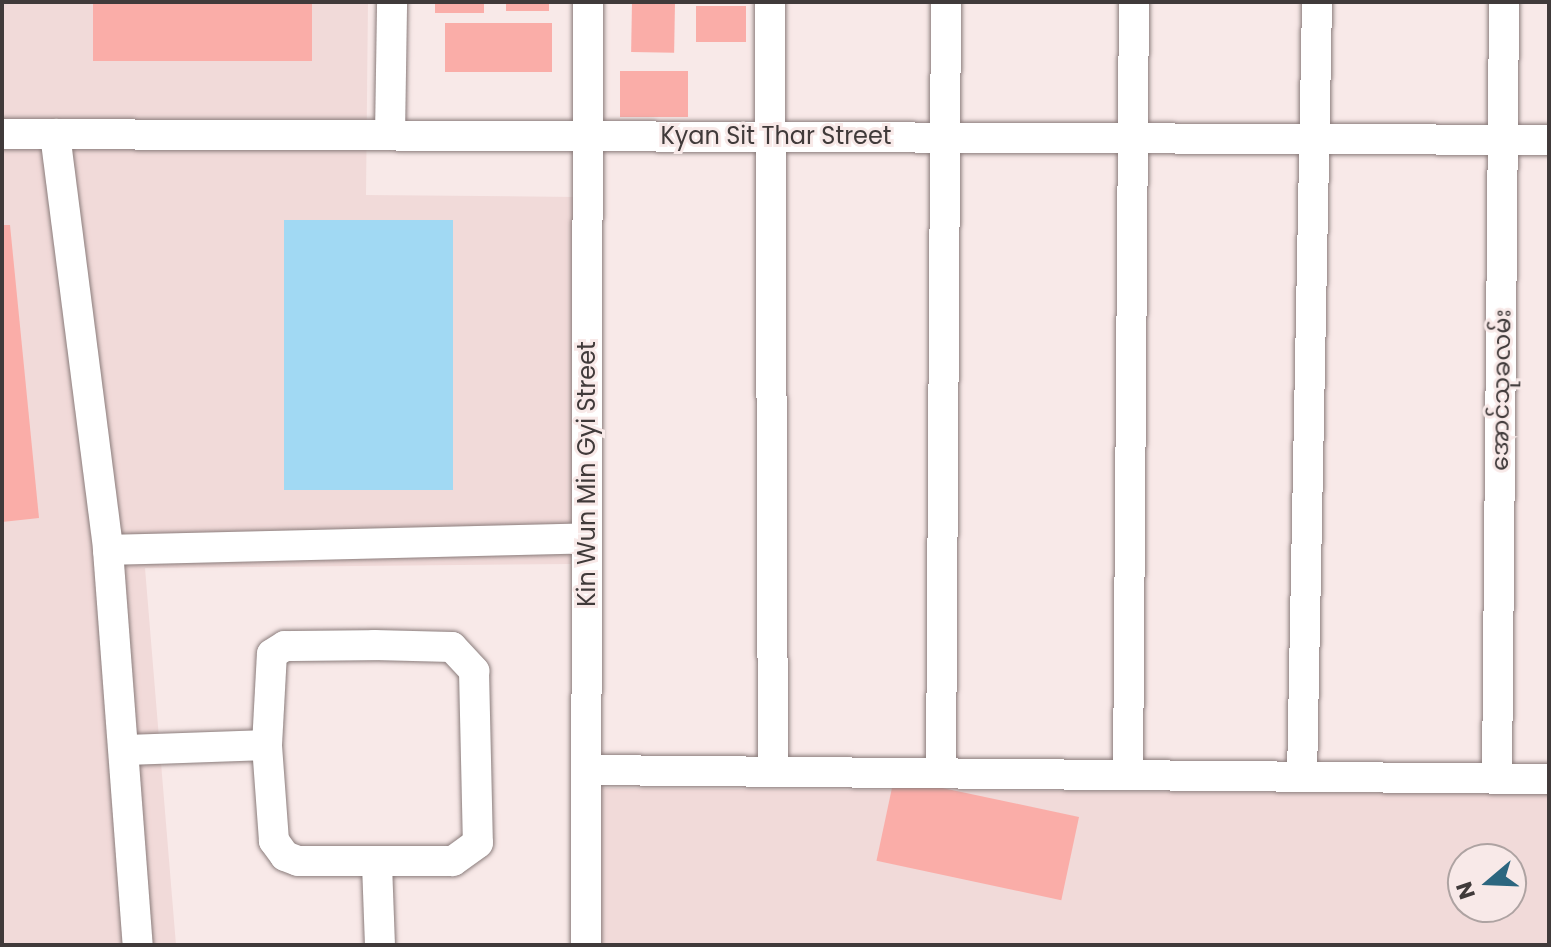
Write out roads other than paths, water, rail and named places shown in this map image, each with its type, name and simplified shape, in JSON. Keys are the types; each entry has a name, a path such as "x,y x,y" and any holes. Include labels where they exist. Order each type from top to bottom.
{"street":[{"path":"390,135 392,2"},
{"name":"Kin Wun Min Gyi Street","path":"586,945 588,2"},
{"path":"770,2 773,772"},
{"path":"941,773 946,2"},
{"path":"1128,775 1134,2"},
{"path":"1302,777 1317,2"},
{"name":"အောင်သုခလမ်း","path":"1497,778 1504,2"},
{"name":"Kyan Sit Thar Street","path":"2,134 1549,140"},
{"path":"55,134 108,550 127,750 138,945"},
{"path":"108,550 587,538"},
{"path":"285,646 438,646 463,653 474,671 478,843 453,861 377,864 285,856 274,841 267,745 268,668 272,654 285,646"},
{"path":"127,750 267,745"},
{"path":"586,770 1549,779"},
{"path":"377,864 380,945"}],"water":[{"path":"284,220 453,220 453,490 284,490"}]}
